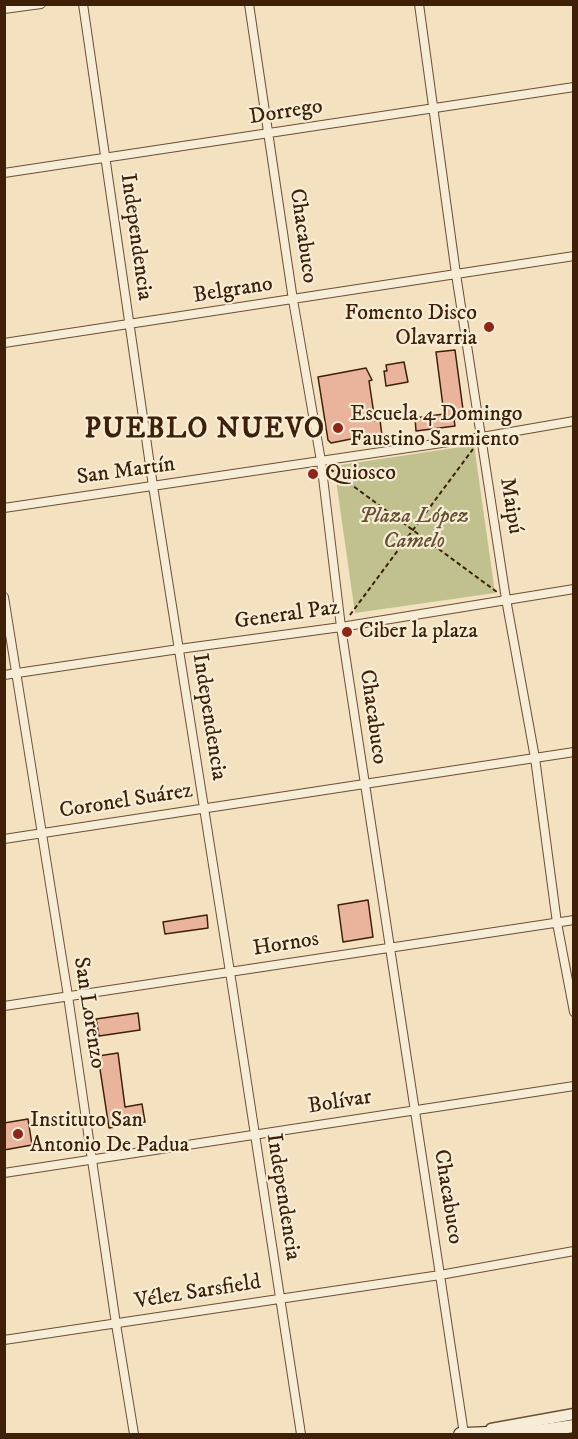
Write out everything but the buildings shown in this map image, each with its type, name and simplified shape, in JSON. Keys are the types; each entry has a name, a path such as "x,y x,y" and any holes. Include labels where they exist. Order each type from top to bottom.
{"main road":[{"path":"462,1434 539,1431 573,1426"}],"street":[{"path":"4,9 41,4"},
{"name":"Independencia","path":"83,4 153,486 301,1434"},
{"name":"Chacabuco","path":"249,4 293,300 321,462 341,627 441,1275 462,1434"},
{"name":"Maipú","path":"419,4 456,274 506,599 535,758 557,923 573,1012"},
{"name":"Dorrego","path":"4,173 573,87"},
{"name":"Belgrano","path":"4,343 573,256"},
{"name":"San Martín","path":"4,508 321,462 573,422"},
{"name":"General Paz","path":"4,675 341,627 573,589"},
{"name":"San Lorenzo","path":"4,597 68,996 134,1434"},
{"name":"Coronel Suárez","path":"4,839 573,752"},
{"name":"Hornos","path":"4,1006 573,920"},
{"name":"Bolívar","path":"4,1173 573,1086"},
{"name":"Vélez Sarsfield","path":"4,1340 441,1275 573,1251"},
{"path":"462,1434 573,1414"}],"path":[{"path":"341,627 482,437"},
{"path":"321,462 506,599"}],"green space":[{"name":"Plaza López Camelo","path":"474,445 495,593 355,613 334,466"}],"place":[{"name":"Fomento Disco Olavarria","path":"489,327"},
{"name":"Escuela 4 Domingo Faustino Sarmiento","path":"338,428"},
{"name":"Quiosco","path":"313,474"},
{"name":"Ciber la plaza","path":"347,632"},
{"name":"Instituto San Antonio De Padua","path":"18,1134"}],"district":[{"name":"PUEBLO NUEVO","path":"205,431"}]}
